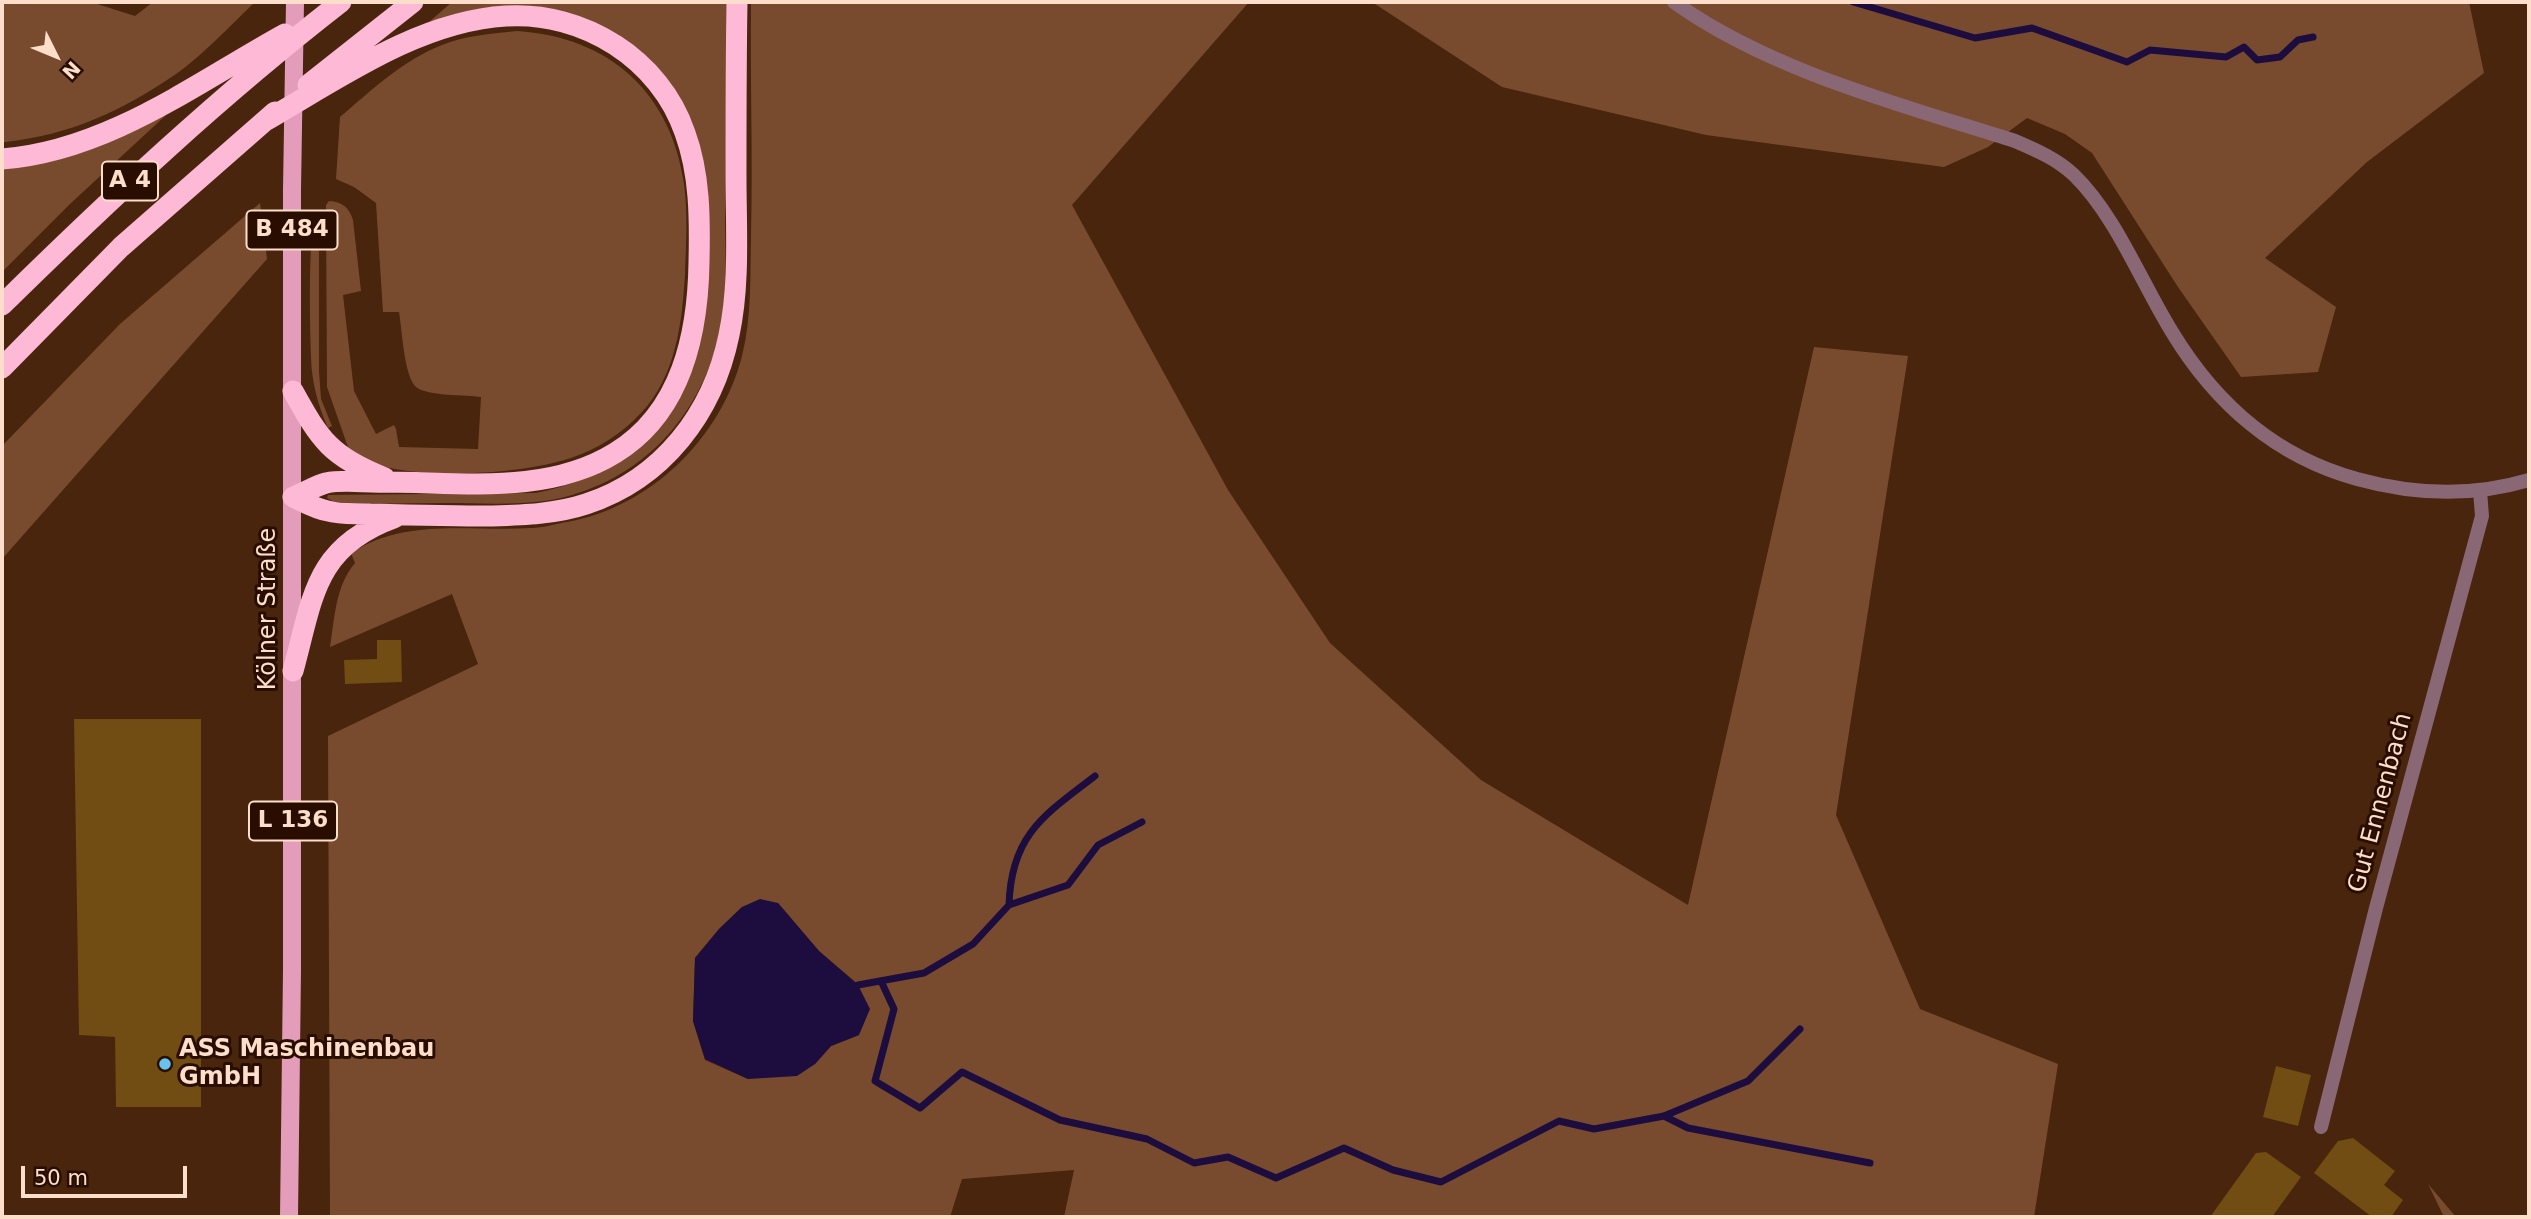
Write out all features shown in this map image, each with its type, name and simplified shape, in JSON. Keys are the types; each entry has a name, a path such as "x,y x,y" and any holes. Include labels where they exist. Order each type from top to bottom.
{"highway":[{"name":"A 4","path":"2,368 121,247 265,121 334,72 413,2"},
{"path":"293,498 328,512 525,515 586,504 621,488 657,464 678,445 696,421 713,390 722,365 733,308 737,2"},
{"name":"A 4","path":"2,305 263,55 337,5"},
{"path":"293,498 328,483 477,484 555,478 587,468 642,433 658,415 673,391 684,364 698,305 699,237 693,160 685,133 676,110 661,86 619,47 594,33 548,18 488,17 437,29 334,72"},
{"path":"2,159 49,153 97,136 263,55"},
{"path":"293,391 313,428 330,449 348,462 397,482"},
{"path":"293,671 313,601 328,563 351,539 371,526 402,515"}],"main road":[{"name":"Kölner Straße","path":"289,1217 295,2"}],"street":[{"path":"1674,2 1722,32 1777,58 1824,77 2015,141 2061,165 2095,200 2171,331 2205,381 2245,421 2298,457 2331,471 2385,486 2429,493 2480,491 2529,480"},
{"name":"Gut Ennenbach","path":"2321,1127 2376,908 2482,516 2480,491"}],"shaded area":[{"path":"2,2 91,2 135,16 153,2 255,2 186,67 136,99 95,119 52,134 2,142"},
{"path":"452,2 727,2 726,280 722,320 715,350 690,406 672,430 652,451 601,484 557,499 525,503 334,502 327,498 328,495 536,493 558,488 599,472 635,450 651,436 678,400 701,153 691,121 665,76 643,53 618,34 460,14 429,22"},
{"path":"751,2 1249,2 1072,205 1228,490 1330,643 1481,780 1688,905 1814,347 1908,356 1836,815 1920,1009 2058,1064 2034,1217 1064,1217 1074,1170 962,1179 950,1217 330,1217 328,736 478,664 452,594 330,647 340,592 355,563 351,553 394,534 416,530 536,528 598,514 654,485 700,441 732,386 742,356 747,326 752,206","holes":["778,903 819,951 859,985 859,1035 831,1046 815,1064 748,1079 705,1060 693,1021 695,958 742,907"]},
{"path":"1372,2 2469,2 2484,73 2367,162 2265,258 2336,307 2318,372 2241,377 2178,287 2092,153 2065,134 2027,118 1988,147 1944,167 1706,135 1502,87"},
{"path":"517,31 580,44 607,58 630,75 650,97 665,122 677,151 686,207 684,293 670,366 653,398 641,413 609,440 573,457 534,467 480,473 422,472 382,466 349,450 327,387 326,205 329,201 344,206 353,220 361,291 343,295 354,391 376,434 394,425 399,447 478,449 481,397 428,392 416,387 412,381 406,363 399,312 383,312 376,203 354,187 336,179 340,117 388,76 428,51 460,39"},
{"path":"164,115 2,272 2,168 65,157"},
{"path":"260,203 267,259 2,559 2,446 120,324"},
{"path":"317,211 319,371 321,399 332,426 328,428 316,393 311,358 310,261"},
{"path":"760,899 778,903 819,951 858,985 870,1009 859,1035 831,1046 815,1064 797,1076 748,1079 705,1059 693,1021 695,958 742,907"},
{"path":"2428,1184 2456,1217 2444,1217"}],"building":[{"path":"377,640 401,640 402,682 345,684 344,660 377,659"},
{"path":"74,719 201,719 201,1107 116,1107 115,1037 79,1035"},
{"path":"2276,1066 2311,1075 2298,1126 2263,1117"},
{"path":"2353,1138 2395,1171 2384,1185 2403,1200 2391,1217 2372,1217 2314,1173 2338,1141"},
{"path":"2266,1152 2301,1177 2272,1217 2210,1217 2256,1153"}],"waterway":[{"path":"1853,2 1975,38 2032,28 2127,62 2150,50 2226,57 2244,47 2257,60 2280,57 2298,40 2313,37"},
{"path":"1009,905 1011,881 1024,844 1046,815 1095,776"},
{"path":"858,985 924,973 973,944 1009,905 1068,885 1098,845 1142,822"},
{"path":"881,981 894,1009 875,1081 920,1108 962,1072 1060,1120 1147,1139 1194,1163 1228,1157 1276,1178 1344,1148 1393,1170 1441,1182 1559,1121 1594,1129 1664,1116 1748,1081 1800,1029"},
{"path":"1664,1116 1688,1128 1870,1163"}],"place":[{"name":"ASS Maschinenbau GmbH","path":"165,1064"}]}
